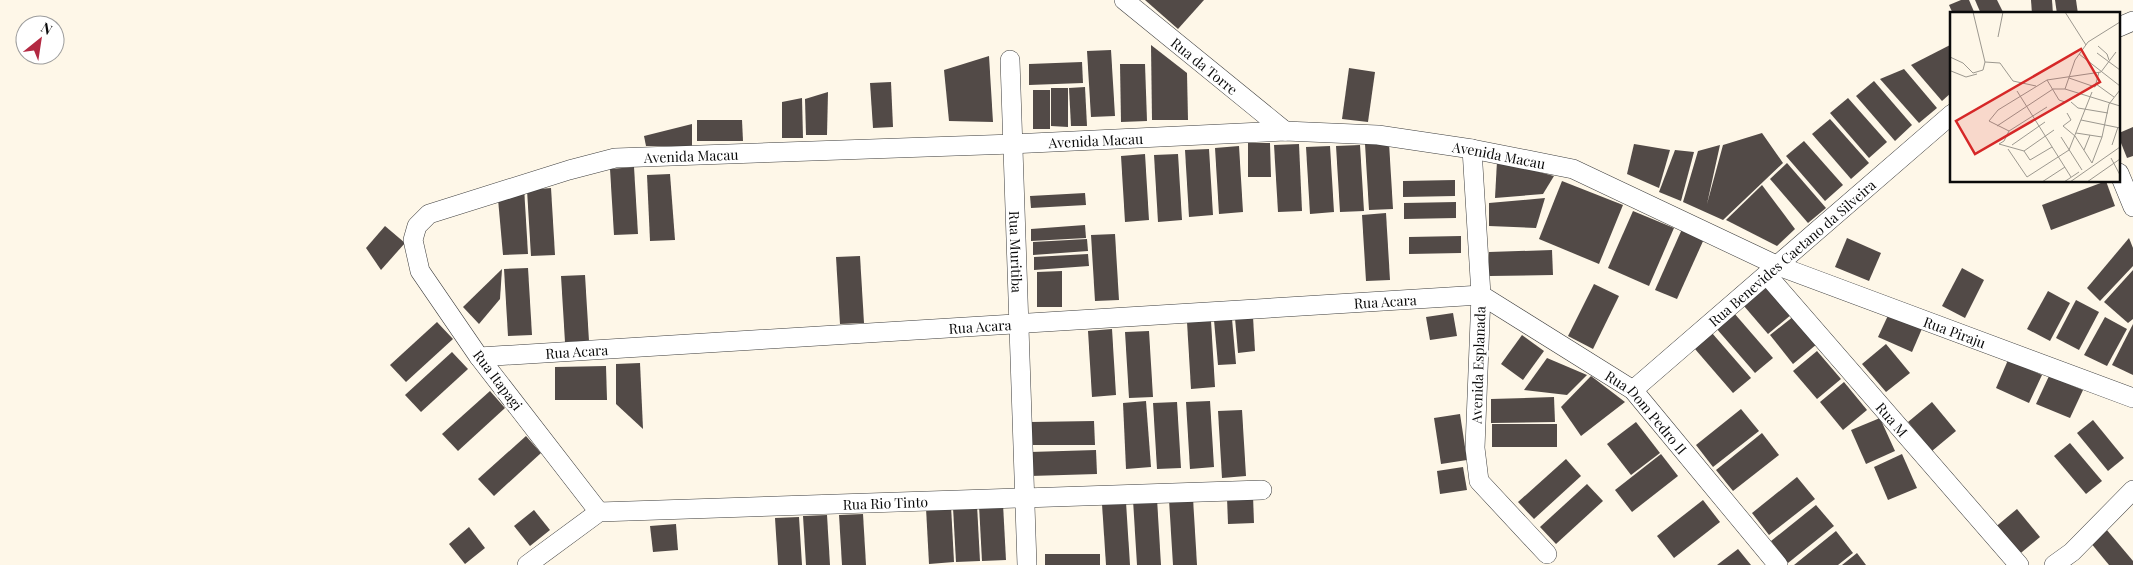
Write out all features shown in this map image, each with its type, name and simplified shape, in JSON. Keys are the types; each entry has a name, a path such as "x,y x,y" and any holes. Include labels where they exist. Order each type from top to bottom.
{"street":[{"name":"Rua da Torre","path":"1124,0 1285,131"},
{"path":"2120,27 2133,21"},
{"name":"Rua Muritiba","path":"1010,60 1027,565"},
{"name":"Rua Benevides Caetano da Silveira","path":"1632,390 1950,116"},
{"name":"Avenida Macau","path":"413,240 417,226 429,214 533,181 615,158 1013,144 1285,131 1378,135 1472,149 1573,169 1771,270"},
{"name":"Avenida Esplanada","path":"1472,149 1481,294 1475,448 1479,481 1546,554"},
{"path":"2120,175 2133,207"},
{"name":"Rua Itapagi","path":"413,240 420,271 479,356 600,512"},
{"name":"Rua Piraju","path":"1771,270 2133,398"},
{"name":"Rua M","path":"1771,270 2019,565"},
{"name":"Rua Acara","path":"479,356 1481,294"},
{"name":"Rua Dom Pedro II","path":"1481,294 1632,390 1778,565"},
{"name":"Rua Rio Tinto","path":"600,512 1262,490"},
{"path":"2054,565 2075,559 2133,490"},
{"path":"527,565 600,512"}],"building":[{"path":"1145,0 1204,0 1178,29"},
{"path":"1961,0 1969,0 1974,12 1952,12 1949,5"},
{"path":"1975,0 1997,0 2003,12 1980,12"},
{"path":"2031,0 2052,0 2053,12 2032,12"},
{"path":"2055,0 2076,0 2078,12 2057,12"},
{"path":"1151,45 1187,73 1188,120 1152,120"},
{"path":"1950,45 1950,94 1942,101 1911,65"},
{"path":"1111,50 1115,116 1091,117 1087,51"},
{"path":"989,56 993,122 949,121 944,70"},
{"path":"1082,62 1083,83 1029,85 1029,64"},
{"path":"1120,64 1145,64 1147,121 1121,122"},
{"path":"1349,68 1375,72 1368,122 1342,119"},
{"path":"1904,69 1937,108 1919,123 1880,79"},
{"path":"1874,81 1912,125 1895,141 1856,96"},
{"path":"891,82 893,127 873,128 870,83"},
{"path":"1085,87 1087,126 1071,126 1069,88"},
{"path":"1051,88 1068,88 1068,127 1051,126"},
{"path":"1033,90 1050,90 1050,129 1033,129"},
{"path":"828,92 827,135 806,135 805,99"},
{"path":"802,98 803,138 782,138 782,102"},
{"path":"1848,98 1887,142 1869,158 1830,113"},
{"path":"1830,119 1869,163 1851,179 1812,134"},
{"path":"697,120 742,120 743,141 697,141"},
{"path":"692,124 692,146 646,146 644,136"},
{"path":"2133,127 2133,156 2127,158 2120,140 2120,133"},
{"path":"1762,133 1783,163 1723,220 1683,202 1698,151 1720,145 1707,204 1723,145"},
{"path":"1804,141 1843,185 1825,201 1786,156"},
{"path":"1248,143 1270,143 1271,177 1248,177"},
{"path":"1389,143 1393,209 1369,210 1365,144"},
{"path":"1299,144 1302,211 1278,212 1274,145"},
{"path":"1634,144 1670,150 1659,188 1627,174"},
{"path":"1360,145 1364,211 1340,212 1336,146"},
{"path":"1239,146 1243,212 1219,214 1215,148"},
{"path":"1330,146 1334,212 1310,214 1306,147"},
{"path":"1209,149 1213,215 1189,217 1185,150"},
{"path":"1675,150 1694,152 1681,201 1659,192"},
{"path":"1145,154 1149,220 1125,222 1121,156"},
{"path":"1178,154 1182,220 1158,222 1154,155"},
{"path":"1497,161 1554,176 1543,194 1495,198"},
{"path":"1787,163 1826,208 1808,223 1770,179"},
{"path":"634,167 638,234 614,235 610,169"},
{"path":"670,174 675,240 650,241 647,175"},
{"path":"1455,180 1455,196 1403,197 1403,181"},
{"path":"1562,181 1623,205 1599,264 1539,239"},
{"path":"2106,182 2115,206 2051,230 2042,205"},
{"path":"1762,185 1795,229 1777,246 1726,220"},
{"path":"524,187 528,254 503,255 498,199"},
{"path":"551,188 555,255 531,256 527,190"},
{"path":"1085,193 1086,205 1031,208 1030,196"},
{"path":"1545,198 1536,228 1489,226 1489,203"},
{"path":"1456,202 1456,218 1404,219 1404,203"},
{"path":"1633,211 1674,228 1649,286 1608,268"},
{"path":"1386,213 1390,280 1366,281 1362,215"},
{"path":"1085,225 1086,238 1031,241 1031,229"},
{"path":"385,226 405,243 381,270 366,248"},
{"path":"1682,229 1704,239 1677,299 1655,290"},
{"path":"1115,234 1119,300 1095,301 1091,235"},
{"path":"1461,236 1461,253 1409,254 1409,237"},
{"path":"1847,238 1881,253 1869,281 1835,267"},
{"path":"2129,238 2133,248 2133,266 2100,301 2087,288"},
{"path":"1087,239 1088,251 1033,255 1033,242"},
{"path":"1552,250 1553,275 1489,276 1489,252"},
{"path":"1088,254 1089,266 1034,270 1034,257"},
{"path":"860,256 864,323 840,324 836,257"},
{"path":"528,268 532,335 508,336 504,269"},
{"path":"1962,268 1984,280 1965,318 1942,306"},
{"path":"502,269 500,299 479,324 463,307"},
{"path":"2133,270 2133,319 2128,323 2104,302"},
{"path":"1062,271 1062,307 1037,307 1037,272"},
{"path":"585,275 589,341 565,342 561,276"},
{"path":"1594,284 1619,296 1593,349 1568,336"},
{"path":"1768,286 1792,314 1768,334 1744,306"},
{"path":"2048,291 2070,303 2050,341 2027,329"},
{"path":"2076,300 2099,312 2079,350 2056,338"},
{"path":"1891,309 1924,324 1912,352 1878,337"},
{"path":"1453,313 1457,336 1430,340 1426,317"},
{"path":"1734,313 1773,358 1755,373 1716,328"},
{"path":"1794,316 1817,344 1793,364 1770,335"},
{"path":"1253,317 1255,351 1238,353 1235,318"},
{"path":"2105,317 2127,329 2107,366 2084,355"},
{"path":"1232,319 1236,364 1218,365 1214,320"},
{"path":"1211,321 1215,387 1191,389 1187,322"},
{"path":"437,322 453,339 406,382 390,365"},
{"path":"2133,324 2133,375 2112,365"},
{"path":"1112,329 1116,395 1092,397 1088,331"},
{"path":"1149,331 1153,397 1129,398 1125,332"},
{"path":"1712,333 1751,378 1733,393 1695,349"},
{"path":"1522,335 1544,351 1523,380 1501,364"},
{"path":"1886,344 1910,373 1886,392 1862,364"},
{"path":"1817,351 1841,379 1817,399 1793,371"},
{"path":"452,352 468,369 421,412 405,395"},
{"path":"1547,358 1587,375 1567,395 1524,390"},
{"path":"2008,360 2042,375 2029,403 1996,388"},
{"path":"640,363 643,429 616,404 616,364"},
{"path":"606,366 607,400 555,400 555,367"},
{"path":"1591,376 1625,402 1581,436 1561,407"},
{"path":"2049,376 2083,390 2070,418 2036,404"},
{"path":"1844,382 1867,410 1843,430 1820,402"},
{"path":"490,391 505,408 458,451 442,434"},
{"path":"1554,397 1555,422 1491,423 1491,399"},
{"path":"1146,401 1151,467 1126,469 1123,403"},
{"path":"1210,401 1214,467 1190,469 1186,402"},
{"path":"1177,402 1181,468 1157,469 1153,403"},
{"path":"1932,402 1956,431 1932,451 1908,422"},
{"path":"1741,409 1759,431 1713,467 1696,445"},
{"path":"1242,410 1246,476 1222,478 1218,411"},
{"path":"1460,414 1467,460 1441,464 1434,418"},
{"path":"1880,418 1895,451 1866,464 1851,430"},
{"path":"2093,420 2124,458 2108,471 2077,433"},
{"path":"1094,421 1095,445 1031,445 1030,422"},
{"path":"1636,422 1660,453 1631,475 1607,444"},
{"path":"1492,424 1557,424 1557,447 1492,447"},
{"path":"1762,433 1779,455 1733,491 1716,470"},
{"path":"526,436 541,453 494,496 478,479"},
{"path":"2070,443 2102,481 2086,494 2054,456"},
{"path":"1096,450 1097,474 1030,476 1030,452"},
{"path":"1661,454 1678,476 1632,512 1615,490"},
{"path":"1902,454 1917,488 1888,500 1874,467"},
{"path":"1566,459 1581,476 1534,519 1518,502"},
{"path":"1463,467 1467,490 1440,494 1437,471"},
{"path":"1797,477 1815,499 1769,535 1752,513"},
{"path":"1587,484 1603,501 1556,544 1540,527"},
{"path":"1253,496 1254,523 1228,524 1227,497"},
{"path":"1193,498 1197,565 1173,565 1169,500"},
{"path":"1157,499 1161,565 1137,565 1133,500"},
{"path":"1703,500 1720,522 1674,558 1657,536"},
{"path":"1126,502 1130,565 1106,565 1102,504"},
{"path":"1003,504 1006,560 982,561 979,505"},
{"path":"977,505 980,561 956,562 953,507"},
{"path":"1816,505 1834,526 1788,563 1771,541"},
{"path":"951,506 954,562 929,564 926,508"},
{"path":"2017,509 2040,537 2016,557 1993,529"},
{"path":"534,510 550,530 530,546 514,526"},
{"path":"863,514 866,565 842,565 839,515"},
{"path":"827,515 830,565 806,565 803,516"},
{"path":"799,517 802,565 778,565 775,518"},
{"path":"676,524 678,550 653,552 650,526"},
{"path":"469,527 485,548 465,564 449,544"},
{"path":"2106,529 2133,561 2133,565 2109,565 2090,542"},
{"path":"1836,531 1853,553 1838,565 1794,565"},
{"path":"1738,549 1751,565 1717,565"},
{"path":"1857,553 1866,565 1842,565"},
{"path":"1045,554 1100,554 1100,565 1045,565"}]}
